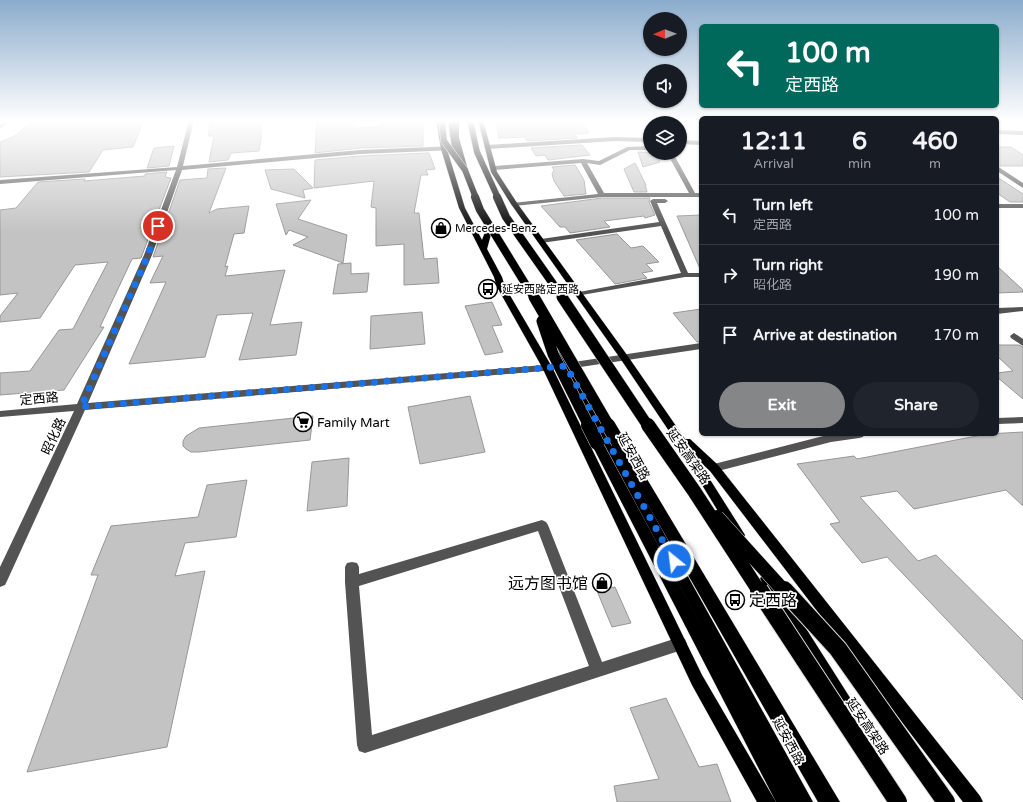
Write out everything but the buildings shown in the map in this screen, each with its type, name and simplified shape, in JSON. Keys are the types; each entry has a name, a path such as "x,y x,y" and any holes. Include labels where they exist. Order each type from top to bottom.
{"highway":[{"path":"456,157 465,170"},
{"path":"461,157 480,210 535,299 830,802"},
{"name":"延安高架路","path":"479,157 506,217 551,280 624,392 694,491 898,802"},
{"path":"535,299 553,354 597,443 786,801"},
{"path":"694,491 838,649 946,802"}],"main road":[{"path":"447,157 462,208 501,287 547,367 697,680 786,801"},
{"name":"延安西路","path":"460,157 491,223 566,366 697,603 786,801"},
{"path":"490,157 494,172 514,204 624,357 675,432 906,802"},
{"path":"483,249 491,223"},
{"path":"675,432 714,468 974,802"}],"street":[{"name":"昭化路","path":"0,581 81,407 148,255 183,157"},
{"path":"0,182 147,172 299,157"},
{"path":"494,168 583,161 600,163 611,157"},
{"path":"674,160 693,195"},
{"path":"583,161 602,195"},
{"path":"999,172 1008,176 1023,186"},
{"path":"514,204 602,195 699,195"},
{"path":"685,275 653,201 699,201"},
{"path":"999,206 1023,206"},
{"path":"541,241 662,224"},
{"path":"579,294 685,275 699,275"},
{"path":"999,311 1023,309"},
{"path":"1014,336 1023,343"},
{"name":"定西路","path":"0,414 566,366 699,346"},
{"path":"999,421 1023,420"},
{"path":"714,468 831,438 845,436"},
{"path":"352,582 542,525 598,670"},
{"path":"352,567 365,745 680,644"}],"place":[{"name":"Mercedes-Benz","path":"441,228"},
{"name":"延安西路定西路","path":"488,289"},
{"name":"Family Mart","path":"303,422"},
{"name":"远方图书馆","path":"602,583"},
{"name":"定西路","path":"735,600"}],"route":[{"path":"158,226 148,255 81,407 566,366 674,561"}]}
